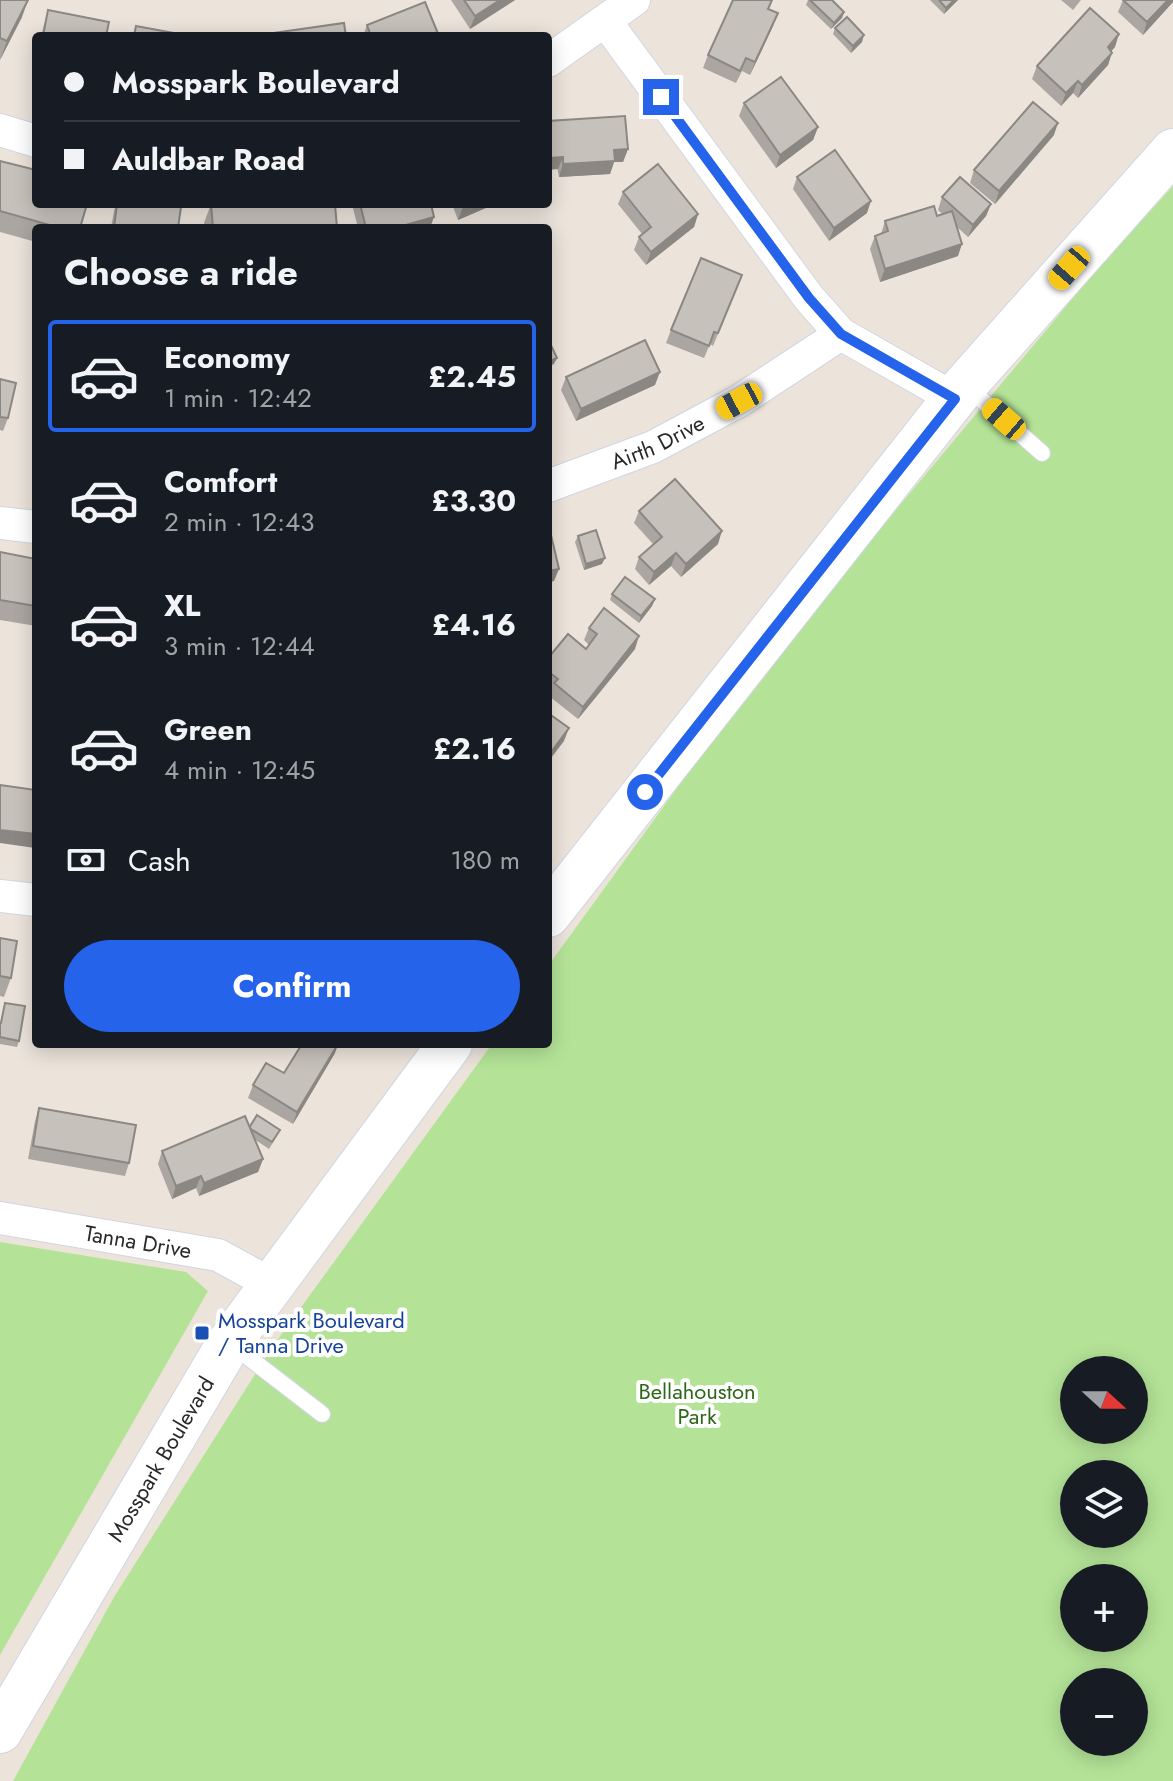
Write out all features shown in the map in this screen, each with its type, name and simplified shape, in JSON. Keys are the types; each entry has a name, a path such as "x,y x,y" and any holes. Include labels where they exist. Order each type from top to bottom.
{"street":[{"path":"552,58 634,0"},
{"path":"606,22 809,298 841,334 960,392"},
{"path":"0,130 32,140"},
{"path":"552,910 960,392 1173,151"},
{"name":"Airth Drive","path":"552,485 653,447 739,401 841,334"},
{"path":"0,523 32,527"},
{"path":"0,896 32,900"},
{"name":"Mosspark Boulevard","path":"0,1731 229,1343 447,1048"},
{"name":"Tanna Drive","path":"0,1218 218,1255 271,1284"}],"lane":[{"path":"960,392 1042,453"},
{"path":"229,1343 322,1414"}],"green space":[{"name":"Bellahouston Park","path":"1173,186 1173,1781 13,1781 114,1597 273,1346 489,1048 552,1048 552,960 717,733 900,505 1088,280"},
{"path":"0,1242 186,1272 208,1291 0,1655"}],"building":[{"path":"0,0 28,0 7,41 0,38"},
{"path":"464,0 500,0 475,16"},
{"path":"733,0 772,0 768,9 778,13 755,62 746,58 740,71 708,55"},
{"path":"810,0 832,0 844,12 834,23"},
{"path":"939,0 954,0 946,8"},
{"path":"1123,0 1168,0 1147,22"},
{"path":"425,2 437,32 370,32 367,25"},
{"path":"1090,8 1119,34 1108,47 1112,53 1082,85 1078,81 1066,93 1037,66"},
{"path":"48,10 109,22 107,32 44,32"},
{"path":"847,17 864,35 853,46 835,28"},
{"path":"344,23 345,32 280,32"},
{"path":"136,26 168,32 135,32"},
{"path":"781,77 818,127 780,155 744,103"},
{"path":"1033,102 1058,123 999,191 974,170"},
{"path":"625,116 628,149 614,150 615,161 563,164 563,157 552,158 552,121"},
{"path":"835,150 871,201 834,228 797,177"},
{"path":"0,161 32,169 32,208 86,208 81,224 46,224 0,211"},
{"path":"658,164 698,214 651,252 639,237 651,227 623,192"},
{"path":"960,177 991,204 973,225 942,197"},
{"path":"934,206 937,216 952,211 962,244 885,269 875,236 888,231 885,221"},
{"path":"116,208 181,208 179,224 114,224"},
{"path":"211,208 335,208 337,224 213,224"},
{"path":"361,208 432,208 434,217 409,224 365,224"},
{"path":"701,258 742,275 718,333 714,332 709,346 671,330"},
{"path":"645,340 660,372 581,409 566,377"},
{"path":"0,379 16,383 8,418 0,417"},
{"path":"675,479 722,531 686,564 676,553 654,572 639,557 662,537 639,511"},
{"path":"596,530 605,558 586,564 578,536"},
{"path":"552,539 559,569 552,570"},
{"path":"0,552 32,558 32,605 0,600"},
{"path":"625,577 655,599 641,616 612,594"},
{"path":"604,608 639,636 583,707 554,683 558,679 552,674 552,653 568,634 586,649 597,634 589,628"},
{"path":"552,716 569,728 552,751"},
{"path":"0,785 32,789 32,834 0,830"},
{"path":"0,938 17,941 11,978 0,976"},
{"path":"5,1003 25,1006 19,1041 0,1037"},
{"path":"300,1048 336,1048 297,1112 253,1085 266,1063 284,1073"},
{"path":"39,1108 136,1125 129,1163 33,1146"},
{"path":"257,1115 280,1130 272,1142 249,1128"},
{"path":"245,1116 263,1159 204,1183 201,1176 176,1186 162,1151"}],"place":[{"name":"Mosspark Boulevard / Tanna Drive","path":"202,1333"}],"route":[{"path":"645,792 955,399 841,334 809,298 661,97"}]}
